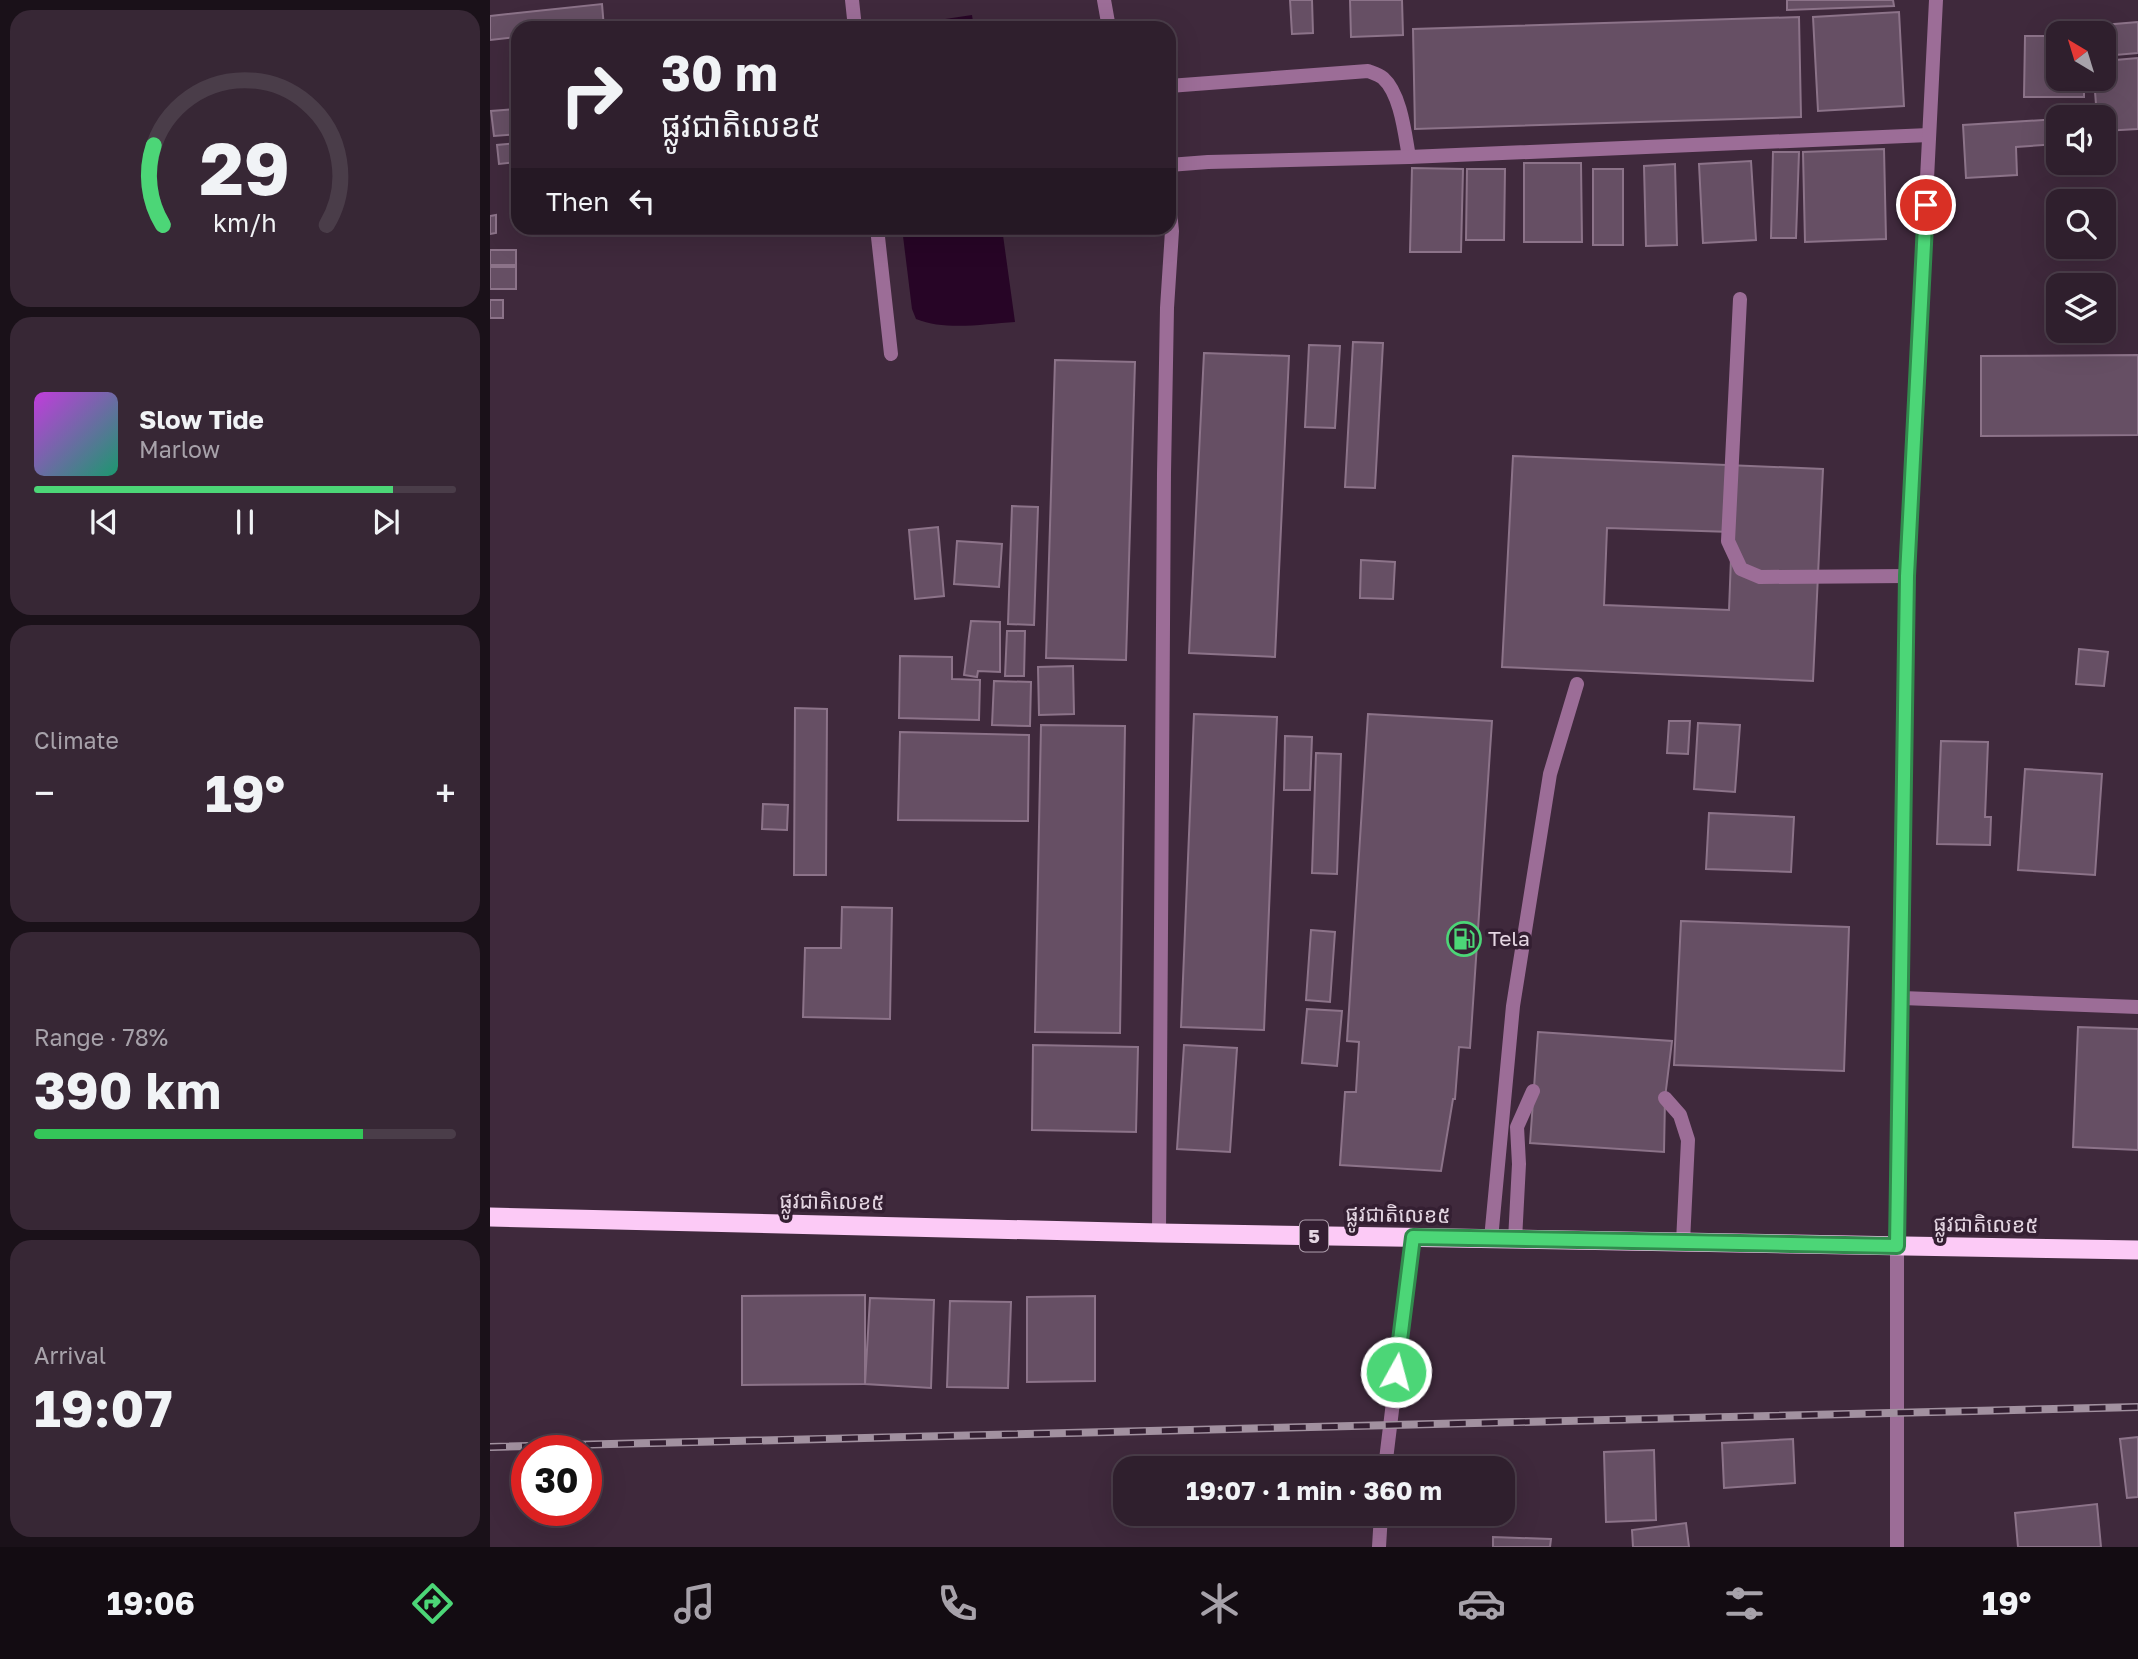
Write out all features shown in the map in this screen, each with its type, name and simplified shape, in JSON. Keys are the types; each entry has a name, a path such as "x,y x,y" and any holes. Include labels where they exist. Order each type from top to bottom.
{"highway":[{"name":"ផ្លូវជាតិលេខ៥","path":"490,1217 1159,1233 2138,1250"}],"street":[{"path":"852,0 854,21"},
{"path":"1104,0 1108,21"},
{"path":"1897,1547 1897,1246 1907,576 1936,0"},
{"path":"1176,85 1368,71 1383,78 1392,90 1402,118 1409,157"},
{"path":"1176,164 1929,135"},
{"path":"878,235 891,354"},
{"path":"1159,1233 1164,473 1167,308 1172,235"},
{"path":"1740,299 1728,541 1741,569 1760,577 1907,576"},
{"path":"1491,1239 1513,1006 1550,774 1577,684"},
{"path":"1902,998 2138,1007"},
{"path":"1515,1240 1519,1164 1517,1127 1533,1091"},
{"path":"1665,1098 1680,1115 1688,1140 1683,1242"},
{"path":"1386,1456 1413,1237"},
{"path":"1379,1547 1380,1526"}],"shaded area":[{"path":"972,15 973,21 932,21"},
{"path":"903,235 1003,235 1015,322 940,325 916,319 912,309"}],"building":[{"path":"1290,0 1312,0 1313,33 1292,34"},
{"path":"1350,0 1402,0 1403,35 1351,37"},
{"path":"1787,0 1893,0 1894,6 1787,10"},
{"path":"602,4 603,21 511,21 511,38 490,40 490,16"},
{"path":"1899,12 1904,106 1818,111 1813,17"},
{"path":"1799,17 1801,117 1415,129 1413,29"},
{"path":"2138,22 2138,53 2116,55 2116,24"},
{"path":"2025,36 2046,36 2046,91 2084,91 2084,97 2024,97"},
{"path":"2138,58 2138,129 2116,130 2116,105 2096,105 2095,91 2116,91 2116,60"},
{"path":"511,110 511,135 494,136 491,111"},
{"path":"2046,120 2046,145 2016,147 2017,175 1966,178 1963,125"},
{"path":"511,144 511,163 499,164 497,145"},
{"path":"1884,149 1886,239 1805,242 1803,152"},
{"path":"1773,152 1799,152 1796,238 1771,238"},
{"path":"1751,161 1756,240 1703,243 1699,164"},
{"path":"1524,163 1581,163 1582,242 1524,242"},
{"path":"1675,164 1677,245 1646,246 1644,166"},
{"path":"1412,168 1463,169 1461,252 1410,252"},
{"path":"1467,169 1505,169 1504,240 1466,240"},
{"path":"1593,169 1623,169 1623,245 1593,245"},
{"path":"496,215 496,233 490,234 490,216"},
{"path":"490,250 516,250 516,265 490,265"},
{"path":"490,267 516,267 516,289 490,289"},
{"path":"490,300 503,300 503,318 490,318"},
{"path":"1353,342 1383,343 1375,488 1345,487"},
{"path":"1309,345 1340,346 1335,428 1305,427"},
{"path":"1204,353 1289,356 1275,657 1189,653"},
{"path":"2138,355 2138,435 1981,436 1981,356"},
{"path":"1055,360 1135,362 1126,660 1046,658"},
{"path":"1513,456 1823,469 1813,681 1502,667","holes":["1607,528 1732,532 1729,610 1604,605"]},
{"path":"1012,506 1038,507 1034,625 1008,624"},
{"path":"938,527 944,596 915,599 909,530"},
{"path":"957,541 1002,544 999,587 954,584"},
{"path":"1361,560 1395,562 1393,599 1360,598"},
{"path":"971,621 1000,622 1000,672 978,671 977,677 964,675"},
{"path":"1007,631 1025,631 1024,676 1005,676"},
{"path":"2079,649 2108,652 2104,686 2076,684"},
{"path":"900,656 952,657 952,679 980,680 979,720 899,718"},
{"path":"1073,666 1074,714 1039,715 1038,667"},
{"path":"994,681 1031,682 1030,726 992,725"},
{"path":"795,708 827,709 826,875 794,875"},
{"path":"1194,714 1277,717 1264,1030 1181,1027"},
{"path":"1368,714 1492,721 1470,1048 1459,1047 1455,1099 1441,1171 1340,1165 1345,1092 1356,1092 1359,1042 1347,1041"},
{"path":"1669,721 1690,721 1688,754 1667,753"},
{"path":"1698,723 1740,725 1735,792 1694,789"},
{"path":"1041,725 1125,726 1120,1033 1035,1032"},
{"path":"900,732 1029,735 1028,821 898,820"},
{"path":"1285,736 1312,737 1310,790 1284,790"},
{"path":"1941,741 1988,742 1985,817 1991,817 1990,845 1937,844"},
{"path":"1316,753 1341,754 1337,874 1312,873"},
{"path":"2025,769 2102,774 2095,875 2018,870"},
{"path":"763,804 788,805 787,830 762,829"},
{"path":"1709,813 1794,817 1791,872 1706,869"},
{"path":"842,907 892,908 890,1019 803,1017 805,948 841,948"},
{"path":"1681,921 1849,927 1844,1071 1674,1065"},
{"path":"1311,930 1335,932 1330,1002 1306,1000"},
{"path":"1307,1009 1342,1011 1337,1066 1302,1063"},
{"path":"2078,1027 2138,1029 2138,1150 2073,1147"},
{"path":"1538,1032 1672,1041 1665,1098 1664,1152 1530,1143"},
{"path":"1033,1045 1138,1047 1136,1132 1032,1130"},
{"path":"1184,1045 1237,1048 1230,1152 1177,1149"},
{"path":"865,1295 865,1384 742,1385 742,1296"},
{"path":"1095,1296 1095,1381 1027,1382 1027,1297"},
{"path":"870,1298 934,1300 931,1388 865,1384"},
{"path":"950,1301 1011,1302 1008,1388 947,1387"},
{"path":"2138,1437 2138,1497 2127,1498 2120,1439"},
{"path":"1793,1439 1795,1483 1724,1488 1722,1443"},
{"path":"1654,1450 1656,1520 1606,1522 1604,1452"},
{"path":"2097,1504 2101,1547 2018,1547 2015,1513"},
{"path":"1686,1523 1689,1547 1633,1547 1632,1530"},
{"path":"1493,1537 1551,1539 1550,1547 1493,1547"}],"railway":[{"path":"490,1447 2138,1407"}],"place":[{"name":"Tela","path":"1464,939"}],"route":[{"path":"1396,1372 1413,1237 1897,1246 1907,576 1926,205"}]}
